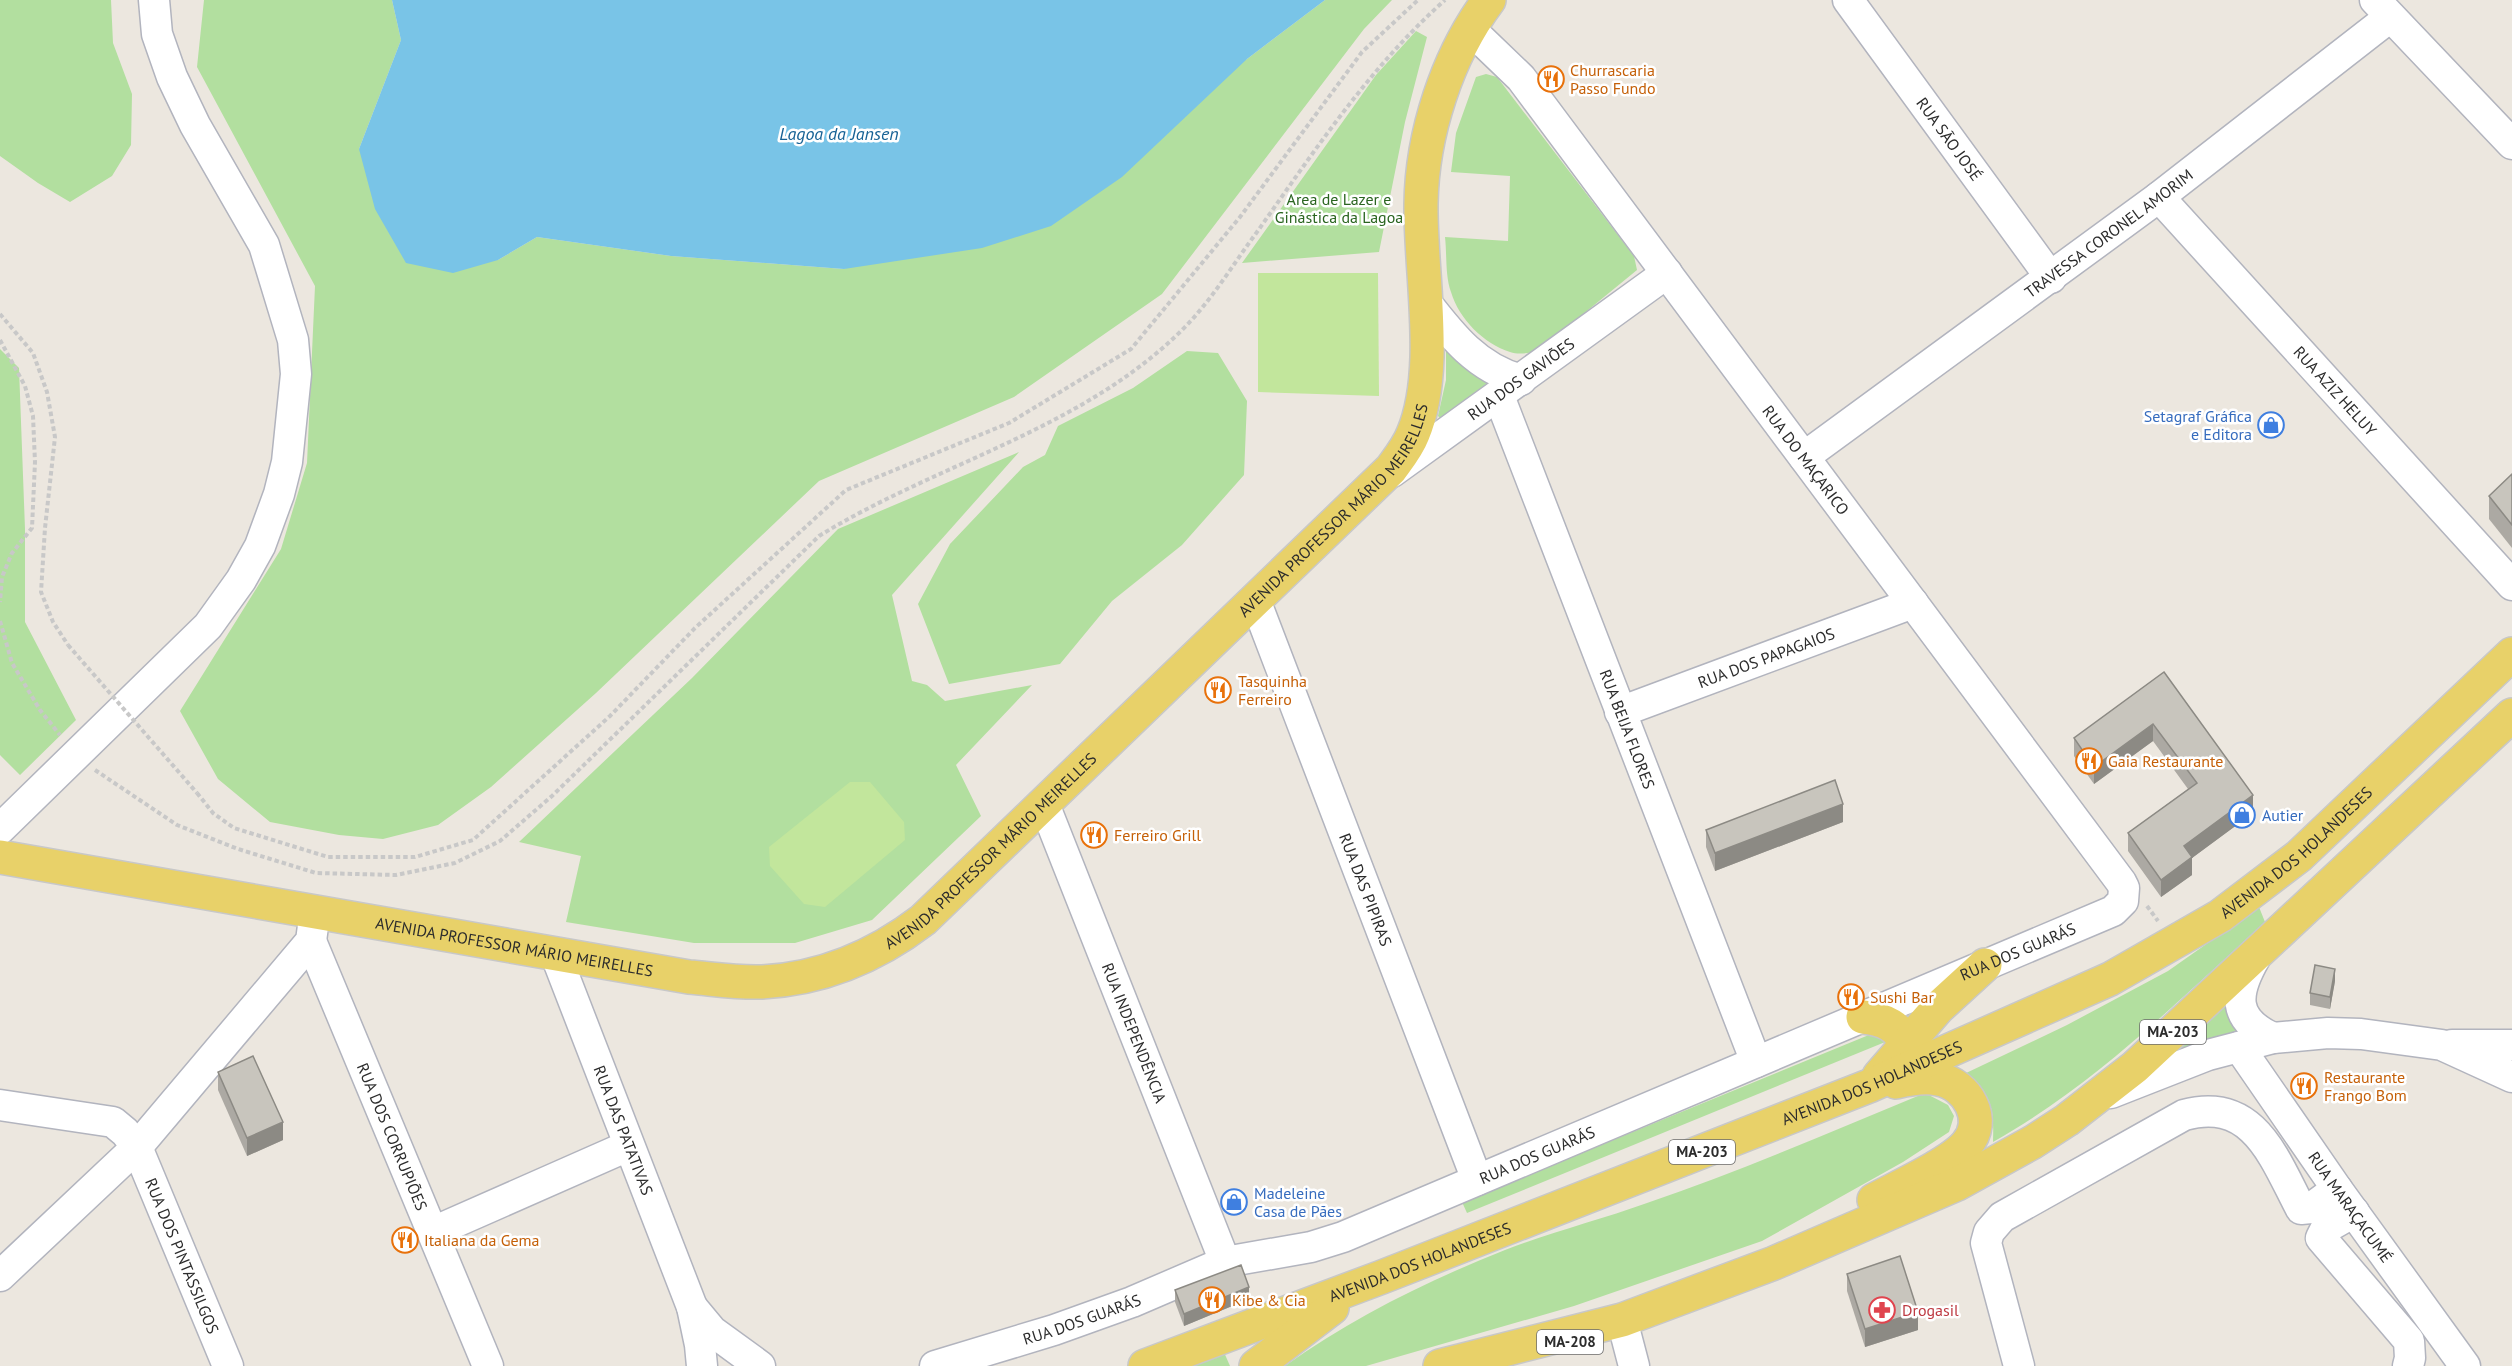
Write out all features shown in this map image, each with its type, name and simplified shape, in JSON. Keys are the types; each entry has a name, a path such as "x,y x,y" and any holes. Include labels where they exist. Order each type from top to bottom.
{"main road":[{"name":"AVENIDA PROFESSOR MÁRIO MEIRELLES","path":"0,857 313,926 555,953 689,977 734,981 788,979 866,957 891,943 923,920 1044,804 1375,485 1391,469 1408,445 1420,411 1426,355 1421,203 1429,135 1451,68 1489,0"},
{"name":"AVENIDA DOS HOLANDESES","path":"1144,1366 1382,1277 1869,1086 2100,984 2220,916 2299,856 2512,654"},
{"name":"MA-203","path":"1440,1366 1622,1320 1774,1263 1966,1180 2033,1142 2094,1100 2136,1067 2512,715"},
{"path":"1869,1086 1938,1008 1985,965"},
{"path":"1863,1017 1875,1018 1892,1025 1904,1040 1905,1048"},
{"path":"1774,1263 1863,1206 1954,1155 1968,1143 1976,1122 1973,1108 1963,1092 1948,1082 1926,1078 1869,1086"},
{"path":"1256,1366 1309,1323 1382,1277"},
{"name":"MA-208","path":"1519,1366 1622,1320"}],"street":[{"path":"0,829 208,626 241,580 260,546 279,494 286,462 296,375 293,340 264,245 195,125 172,77 157,34 154,0"},
{"name":"RUA SÃO JOSÉ","path":"1848,0 2051,278"},
{"path":"2383,8 2512,144"},
{"name":"TRAVESSA CORONEL AMORIM","path":"1804,457 2159,197 2383,8"},
{"name":"RUA DO MAÇARICO","path":"1471,30 1521,78 1667,273 2121,882 2124,888 2123,901"},
{"name":"RUA AZIZ HELUY","path":"2159,197 2512,585"},
{"name":"RUA DOS GAVIÕES","path":"1375,485 1667,273"},
{"path":"1425,302 1456,340 1492,369 1510,388"},
{"name":"RUA BEIJA FLORES","path":"1510,388 1620,712 1756,1062"},
{"name":"RUA DAS PIPIRAS","path":"1255,600 1477,1180"},
{"name":"RUA DOS PAPAGAIOS","path":"1620,712 1913,603"},
{"name":"RUA INDEPENDÊNCIA","path":"1044,804 1225,1262"},
{"name":"RUA DOS GUARÁS","path":"935,1366 1054,1330 1132,1302 1225,1262 1311,1247 1343,1237 2113,911 2123,901"},
{"path":"0,1276 137,1147 313,926"},
{"name":"RUA DOS CORRUPIÕES","path":"313,926 488,1366"},
{"name":"RUA DAS PATATIVAS","path":"555,953 692,1307 702,1366"},
{"path":"2255,958 2240,989 2242,1014 2259,1032 2273,1038"},
{"path":"2094,1100 2166,1070 2273,1038 2328,1033 2361,1034 2442,1044 2512,1045"},
{"path":"2442,1044 2512,1077"},
{"name":"RUA MARAÇACUMÉ","path":"2239,1047 2327,1213 2465,1366"},
{"name":"RUA DOS PINTASSILGOS","path":"0,1105 114,1122 125,1132 137,1147 228,1366"},
{"path":"2019,1366 1986,1243 1989,1232 2002,1217 2184,1115 2211,1111 2230,1115 2246,1123 2265,1140 2327,1213 2409,1341 2408,1366"},
{"path":"433,1232 628,1146"},
{"name":"RUA DAS PATATIVAS","path":"692,1307 712,1331 760,1366"},
{"path":"1622,1320 1634,1366"}],"path":[{"path":"0,314 33,353 47,392 55,437 41,592 53,622 68,645 213,813 234,828 328,857 415,857 473,840 610,716 695,628 846,490 1009,423 1131,349 1240,217 1362,52 1418,0"},
{"path":"0,621 12,663 40,710 77,756 114,784 177,825 238,849 316,873 396,875 455,863 500,841 552,796 819,536 853,515 1026,434 1079,406 1140,366 1179,332 1217,287 1351,100 1388,56 1445,0"},
{"path":"0,340 25,386 33,416 35,462 32,528 12,554 2,577 0,602"},
{"path":"2123,901 2148,906 2173,944"}],"green space":[{"path":"0,0 111,0 113,43 132,94 131,145 112,176 70,202 0,156"},
{"path":"204,0 392,0 401,40 359,149 498,260 537,237 671,256 844,269 1247,59 1325,0 1392,0 1364,29 1162,294 1014,397 819,481 596,693 491,787 438,825 383,839 339,835 270,822 218,779 180,711 281,549 307,463 315,286 197,67"},
{"name":"Area de Lazer e Ginástica da Lagoa","path":"1416,31 1427,37 1405,122 1379,252 1242,263 1376,75"},
{"path":"1486,74 1497,77 1634,256 1637,270 1538,351 1528,353 1513,353 1482,337 1460,312 1449,286 1445,237 1508,241 1510,176 1451,172 1456,133 1476,77"},
{"path":"1258,273 1378,273 1379,396 1258,392"},
{"path":"1446,348 1493,379 1441,419 1438,416 1446,380"},
{"path":"0,349 19,368 25,529 25,622 76,720 20,775 0,755"},
{"path":"1187,351 1218,353 1247,401 1244,475 1182,545 1112,601 1060,664 949,684 918,604 950,544 1023,467 1045,455 1058,426 1133,388"},
{"path":"1019,452 892,595 912,681 927,685 945,701 1032,685 956,765 981,816 872,920 795,943 694,943 566,922 581,856 519,842 692,678 838,529"},
{"path":"850,782 870,782 904,822 905,840 825,907 804,904 770,866 769,847"},
{"path":"2259,907 2265,922 2168,1011 2066,1095 1993,1142 1990,1103 1981,1089 1964,1074 2067,1025 2168,971"},
{"path":"2231,999 2254,1039 2182,1055 2178,1049"},
{"path":"1881,1030 1895,1038 1467,1213 1462,1202"},
{"path":"1925,1093 1948,1105 1954,1116 1949,1132 1903,1162 1762,1241 1574,1306 1366,1366 1285,1366 1363,1316 1476,1262 1522,1244 1717,1178"},
{"path":"1223,1350 1230,1366 1181,1366"}],"water":[{"name":"Lagoa da Jansen","path":"392,0 1325,0 1247,59 1122,177 1051,226 982,248 844,269 671,256 537,237 498,260 453,273 406,263 375,209 359,149 401,40"}],"building":[{"path":"2512,474 2512,525 2489,496"},
{"path":"2164,672 2253,795 2184,846 2192,857 2161,880 2128,833 2197,783 2153,724 2094,767 2074,738"},
{"path":"1835,780 1843,804 1715,853 1706,830"},
{"path":"2315,965 2335,969 2330,997 2310,993"},
{"path":"253,1056 283,1122 247,1138 218,1072"},
{"name":"Drogasil","path":"1900,1256 1918,1312 1865,1329 1847,1274"},
{"path":"1241,1265 1249,1287 1184,1314 1175,1290"}],"place":[{"name":"Churrascaria Passo Fundo","path":"1551,79"},
{"name":"Setagraf Gráfica e Editora","path":"2271,425"},
{"name":"Tasquinha Ferreiro","path":"1218,690"},
{"name":"Gaia Restaurante","path":"2089,761"},
{"name":"Autier","path":"2242,815"},
{"name":"Ferreiro Grill","path":"1094,835"},
{"name":"Sushi Bar","path":"1851,997"},
{"name":"Restaurante Frango Bom","path":"2304,1086"},
{"name":"Madeleine Casa de Pães","path":"1234,1202"},
{"name":"Italiana da Gema","path":"405,1240"},
{"name":"Kibe & Cia","path":"1212,1300"},
{"name":"Drogasil","path":"1882,1310"}]}
